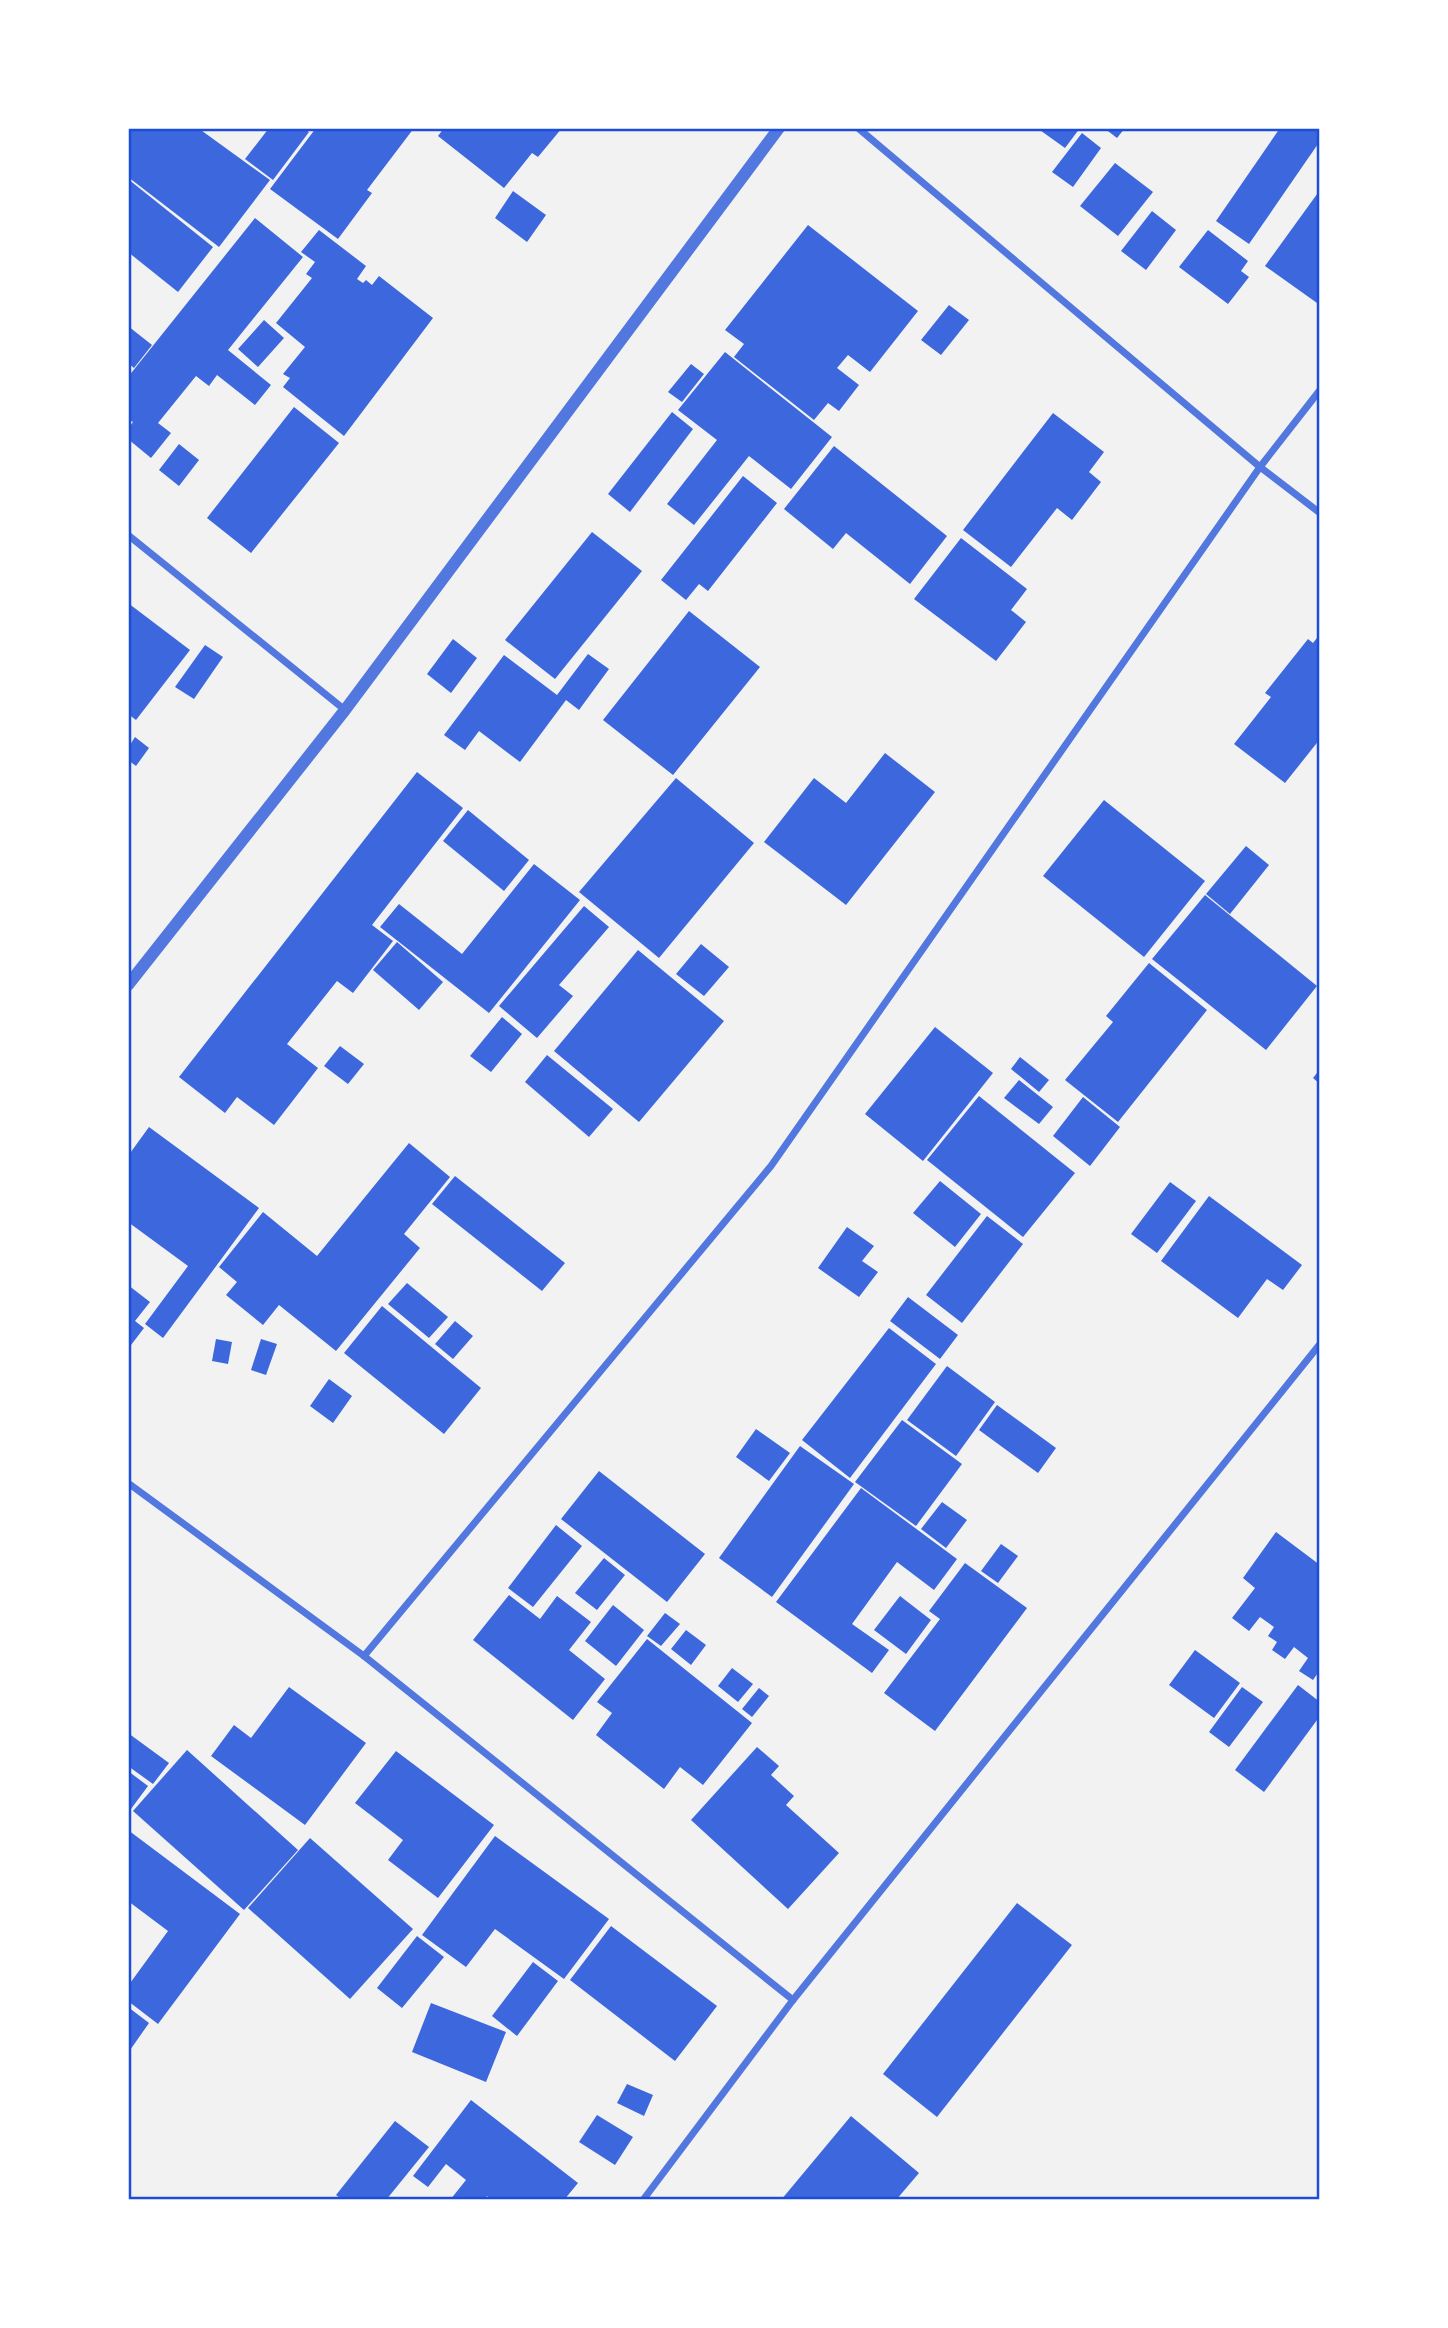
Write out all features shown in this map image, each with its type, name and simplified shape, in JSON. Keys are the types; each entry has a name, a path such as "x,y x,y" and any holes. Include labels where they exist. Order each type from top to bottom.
{"street":[{"path":"128,985 345,710 779,128"},
{"path":"858,128 1260,467 1320,513"},
{"path":"364,1656 771,1166 1260,467 1320,390"},
{"path":"128,535 345,710"},
{"path":"643,2200 793,2000 1320,1344"},
{"path":"128,1483 364,1656 793,2000"}],"building":[{"path":"128,128 198,128 270,180 219,247 128,177"},
{"path":"269,128 303,128 309,132 273,180 245,159"},
{"path":"316,128 414,128 367,190 372,193 338,239 270,189"},
{"path":"444,128 562,128 538,157 532,153 504,188 438,136"},
{"path":"1037,128 1080,128 1065,148"},
{"path":"1104,128 1125,128 1117,138"},
{"path":"1280,128 1320,128 1320,141 1249,244 1216,221"},
{"path":"1082,133 1101,148 1073,187 1052,172"},
{"path":"1115,163 1153,192 1118,236 1080,206"},
{"path":"128,179 213,247 178,292 128,252"},
{"path":"1320,190 1320,299 1317,303 1265,266"},
{"path":"513,191 546,215 527,242 495,218"},
{"path":"1152,211 1176,230 1146,270 1121,251"},
{"path":"255,218 303,257 228,350 271,385 255,405 217,375 209,386 196,376 158,423 171,433 151,458 128,439 128,429 133,422 128,419 128,377"},
{"path":"808,225 918,311 870,372 848,355 837,368 859,385 839,411 828,403 814,420 734,357 744,344 725,330"},
{"path":"319,230 366,266 357,279 363,283 366,280 372,285 379,276 433,318 344,436 283,387 290,378 283,374 305,347 276,323 312,278 306,274 315,262 301,252"},
{"path":"1208,230 1248,261 1241,271 1249,277 1228,304 1179,267"},
{"path":"949,305 969,320 941,355 921,340"},
{"path":"264,320 284,338 258,367 238,349"},
{"path":"128,326 152,345 134,368 128,363"},
{"path":"725,352 832,437 791,489 749,456 694,525 667,504 717,440 678,410"},
{"path":"691,364 704,374 682,402 668,392"},
{"path":"294,407 339,443 251,553 207,518"},
{"path":"672,412 693,429 630,512 608,494"},
{"path":"1053,413 1104,452 1089,472 1101,482 1072,520 1057,508 1011,567 963,530"},
{"path":"179,444 199,460 179,486 159,470"},
{"path":"834,446 947,536 910,584 846,533 833,549 784,509"},
{"path":"743,476 777,503 708,591 699,584 686,600 661,580"},
{"path":"592,532 642,571 555,679 505,640"},
{"path":"961,538 1027,589 1011,610 1026,622 996,661 914,599"},
{"path":"128,603 190,650 136,720 128,714"},
{"path":"689,611 760,667 673,775 603,720"},
{"path":"1320,634 1320,739 1285,783 1234,744 1271,697 1265,693 1308,639 1313,643"},
{"path":"453,639 477,658 451,693 427,674"},
{"path":"205,645 223,657 194,699 175,687"},
{"path":"588,654 609,669 579,710 566,700 520,762 479,731 465,750 444,735 504,655 557,695"},
{"path":"135,737 149,748 136,766 128,760 128,748"},
{"path":"885,753 935,792 846,905 764,842 814,778 846,803"},
{"path":"417,772 463,808 372,925 393,941 353,993 337,981 287,1044 318,1068 274,1125 237,1097 225,1113 179,1077"},
{"path":"676,778 754,843 659,958 579,892"},
{"path":"1104,800 1205,881 1144,957 1043,876"},
{"path":"468,810 529,860 504,891 443,841"},
{"path":"1246,846 1269,865 1230,914 1206,894"},
{"path":"534,864 580,900 489,1013 380,927 399,904 462,954"},
{"path":"1205,895 1317,986 1266,1050 1152,959"},
{"path":"584,906 609,927 559,985 573,996 537,1038 499,1006"},
{"path":"397,942 443,982 419,1010 373,970"},
{"path":"701,944 729,967 704,996 676,974"},
{"path":"638,950 724,1021 639,1122 554,1051"},
{"path":"1149,963 1207,1010 1118,1122 1065,1080 1113,1022 1106,1016"},
{"path":"502,1017 522,1034 491,1072 470,1056"},
{"path":"935,1027 993,1073 923,1161 865,1114"},
{"path":"340,1046 364,1064 348,1084 324,1066"},
{"path":"547,1055 613,1109 589,1137 525,1082"},
{"path":"1020,1057 1049,1080 1039,1092 1011,1069"},
{"path":"1320,1069 1320,1084 1313,1078"},
{"path":"1019,1080 1053,1107 1039,1124 1004,1098"},
{"path":"979,1096 1075,1173 1023,1237 927,1160"},
{"path":"1083,1097 1120,1127 1090,1166 1053,1136"},
{"path":"149,1127 259,1208 163,1338 145,1324 188,1266 128,1222 128,1156"},
{"path":"409,1143 450,1177 404,1234 420,1248 336,1351 279,1305 263,1325 226,1295 237,1282 219,1267 263,1212 317,1256"},
{"path":"455,1176 565,1263 542,1291 432,1204"},
{"path":"940,1181 981,1214 955,1247 913,1213"},
{"path":"1170,1182 1196,1201 1157,1253 1131,1234"},
{"path":"1209,1196 1302,1265 1283,1290 1267,1279 1238,1318 1161,1261"},
{"path":"987,1216 1023,1244 962,1323 926,1295"},
{"path":"847,1227 874,1246 862,1261 878,1272 859,1297 818,1268"},
{"path":"407,1283 448,1317 429,1338 388,1304"},
{"path":"128,1285 150,1302 135,1321 144,1328 128,1349"},
{"path":"908,1297 958,1335 940,1359 890,1321"},
{"path":"382,1306 481,1388 444,1434 344,1353"},
{"path":"455,1321 473,1336 453,1359 435,1344"},
{"path":"889,1328 936,1364 850,1478 802,1440"},
{"path":"216,1339 232,1342 228,1364 212,1361"},
{"path":"261,1339 277,1344 266,1375 251,1370"},
{"path":"947,1366 995,1402 956,1456 907,1420"},
{"path":"329,1379 352,1396 333,1423 310,1406"},
{"path":"997,1405 1056,1448 1038,1473 979,1430"},
{"path":"902,1420 962,1464 916,1526 855,1482"},
{"path":"756,1429 790,1453 769,1481 736,1457"},
{"path":"800,1446 854,1484 772,1597 719,1558"},
{"path":"599,1471 705,1554 667,1602 561,1519"},
{"path":"861,1488 957,1559 934,1590 897,1562 852,1624 889,1650 872,1673 776,1602"},
{"path":"942,1502 967,1520 946,1548 921,1529"},
{"path":"556,1525 582,1546 533,1607 508,1588"},
{"path":"1276,1532 1320,1565 1320,1670 1313,1680 1299,1671 1308,1658 1294,1647 1285,1659 1272,1650 1277,1642 1268,1636 1274,1627 1260,1617 1249,1631 1232,1618 1255,1588 1243,1578"},
{"path":"1001,1544 1018,1556 998,1583 981,1571"},
{"path":"604,1558 625,1575 597,1610 575,1593"},
{"path":"965,1563 1027,1608 935,1731 884,1693 940,1619 929,1611"},
{"path":"509,1595 540,1619 557,1596 591,1622 569,1650 605,1679 573,1720 473,1640"},
{"path":"900,1596 931,1620 906,1654 874,1630"},
{"path":"613,1605 644,1630 616,1666 585,1641"},
{"path":"665,1613 680,1624 661,1646 647,1636"},
{"path":"686,1630 706,1645 691,1665 671,1649"},
{"path":"647,1639 752,1723 703,1785 680,1767 664,1789 596,1735 612,1713 597,1702"},
{"path":"1195,1650 1240,1683 1214,1718 1169,1685"},
{"path":"732,1668 753,1684 738,1702 718,1686"},
{"path":"1298,1685 1320,1702 1320,1716 1264,1792 1235,1770"},
{"path":"289,1687 366,1743 305,1825 211,1756 234,1725 251,1738"},
{"path":"1242,1687 1263,1702 1229,1747 1209,1732"},
{"path":"759,1688 769,1696 752,1717 742,1709"},
{"path":"128,1733 169,1763 153,1784 128,1766"},
{"path":"757,1747 779,1766 771,1775 794,1796 786,1805 839,1853 788,1909 691,1820"},
{"path":"187,1750 298,1850 244,1910 133,1811"},
{"path":"396,1751 494,1825 438,1898 388,1860 403,1840 355,1803"},
{"path":"128,1771 148,1786 128,1813"},
{"path":"128,1830 240,1914 158,2024 128,2001 128,1986 168,1931 128,1901"},
{"path":"495,1836 609,1919 564,1979 495,1929 466,1967 422,1935"},
{"path":"310,1838 413,1929 350,1999 248,1908"},
{"path":"1017,1903 1072,1945 937,2117 883,2074"},
{"path":"611,1926 717,2006 675,2061 570,1980"},
{"path":"417,1936 444,1957 402,2008 377,1988"},
{"path":"533,1962 558,1981 517,2036 492,2016"},
{"path":"431,2003 506,2032 486,2082 412,2052"},
{"path":"128,2007 149,2023 128,2053"},
{"path":"627,2084 653,2095 644,2116 617,2103"},
{"path":"471,2100 578,2183 564,2200 492,2200 487,2196 484,2200 450,2200 466,2180 446,2164 428,2187 413,2176"},
{"path":"597,2115 633,2137 615,2165 579,2142"},
{"path":"851,2116 919,2173 896,2200 781,2200"},
{"path":"395,2121 429,2147 386,2200 343,2200 336,2195"}]}
